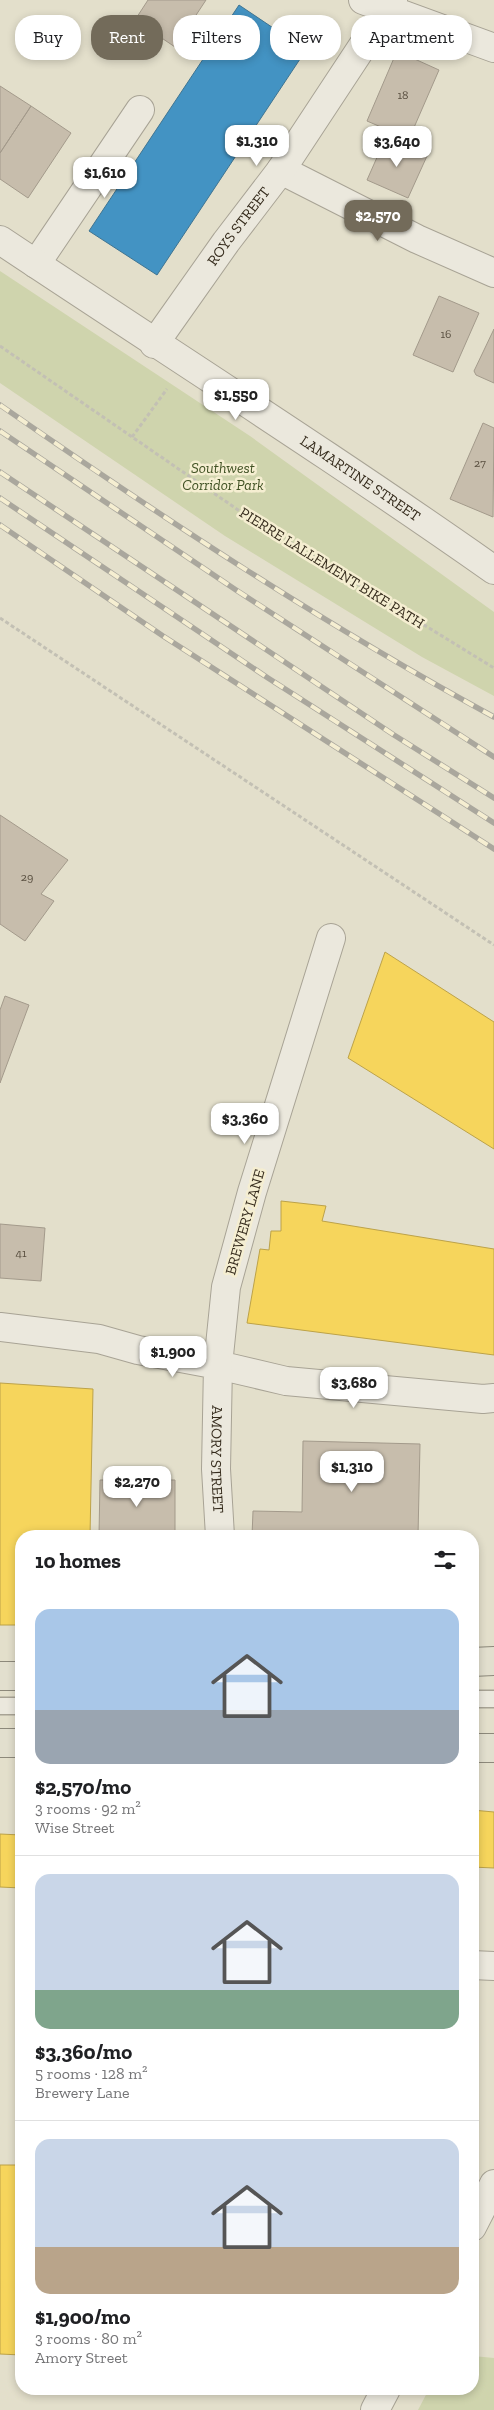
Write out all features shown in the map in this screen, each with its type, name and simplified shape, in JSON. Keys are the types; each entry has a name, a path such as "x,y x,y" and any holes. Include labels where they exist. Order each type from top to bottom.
{"main road":[{"path":"479,1662 494,1661"},
{"path":"0,1676 15,1676"},
{"path":"0,1743 15,1743"},
{"path":"479,1748 494,1748"}],"street":[{"path":"381,3 494,48"},
{"name":"ROYS STREET","path":"154,344 226,242 281,170 381,3"},
{"path":"36,264 140,110"},
{"path":"281,170 417,239 494,272"},
{"name":"LAMARTINE STREET","path":"0,240 154,344 279,423 494,570"},
{"name":"BREWERY LANE","path":"218,1366 226,1287 252,1192 331,938"},
{"path":"0,1327 99,1339 138,1350 286,1381 475,1398 494,1398"},
{"name":"AMORY STREET","path":"218,1366 216,1469 220,1530"},
{"path":"479,1965 494,1966"},
{"path":"479,2213 494,2184"},
{"path":"375,2410 383,2395"}],"lane":[{"path":"479,1699 494,1698"},
{"path":"0,1706 15,1706"}],"path":[{"name":"PIERRE LALLEMENT BIKE PATH","path":"0,346 244,514 494,668"},
{"path":"132,437 168,389"},
{"path":"0,618 494,945"}],"green space":[{"name":"Southwest Corridor Park","path":"0,271 250,436 494,612 494,696 422,657 225,536 0,383"},
{"path":"479,2357 494,2358 494,2410 418,2410 426,2395 479,2395"}],"building: Homes":[{"path":"385,952 494,1022 494,1149 348,1058"},
{"path":"281,1201 326,1206 322,1221 494,1249 494,1355 247,1323 260,1249 269,1250 271,1231 281,1231"},
{"path":"0,1383 93,1389 90,1530 15,1530 15,1625 0,1625"},
{"path":"479,1811 494,1812 494,1868 479,1867"},
{"path":"0,1834 15,1835 15,1888 0,1887"},
{"path":"0,2165 15,2165 15,2355 0,2354"}],"building: Schools":[{"path":"239,5 254,15 232,15"},
{"path":"260,19 270,26 270,60 299,60 157,275 89,231 202,60 260,60"}],"building: Other":[{"path":"148,0 206,0 196,15 173,15 173,46 163,39 163,15 138,15"},
{"path":"393,60 417,60 439,70 409,139 367,121"},
{"path":"0,86 31,106 0,153"},
{"path":"31,106 71,133 28,198 0,179 0,153"},
{"path":"386,137 427,156 408,198 367,180"},
{"path":"439,296 479,313 453,372 413,355"},
{"path":"494,329 494,383 476,375 474,371"},
{"path":"483,423 494,428 493,517 450,499"},
{"path":"0,815 68,860 41,894 54,901 25,941 0,924"},
{"path":"5,996 29,1005 0,1083 0,1010"},
{"path":"0,1224 45,1228 41,1281 0,1278"},
{"path":"303,1441 420,1444 418,1530 252,1530 253,1511 302,1512"},
{"path":"100,1480 175,1480 175,1530 99,1530"}],"railway":[{"path":"0,405 243,568 367,645 494,717"},
{"path":"0,431 236,590 494,757"},
{"path":"0,472 394,735 494,798"},
{"path":"0,498 268,678 494,823"},
{"path":"0,525 163,636 494,849"}]}
